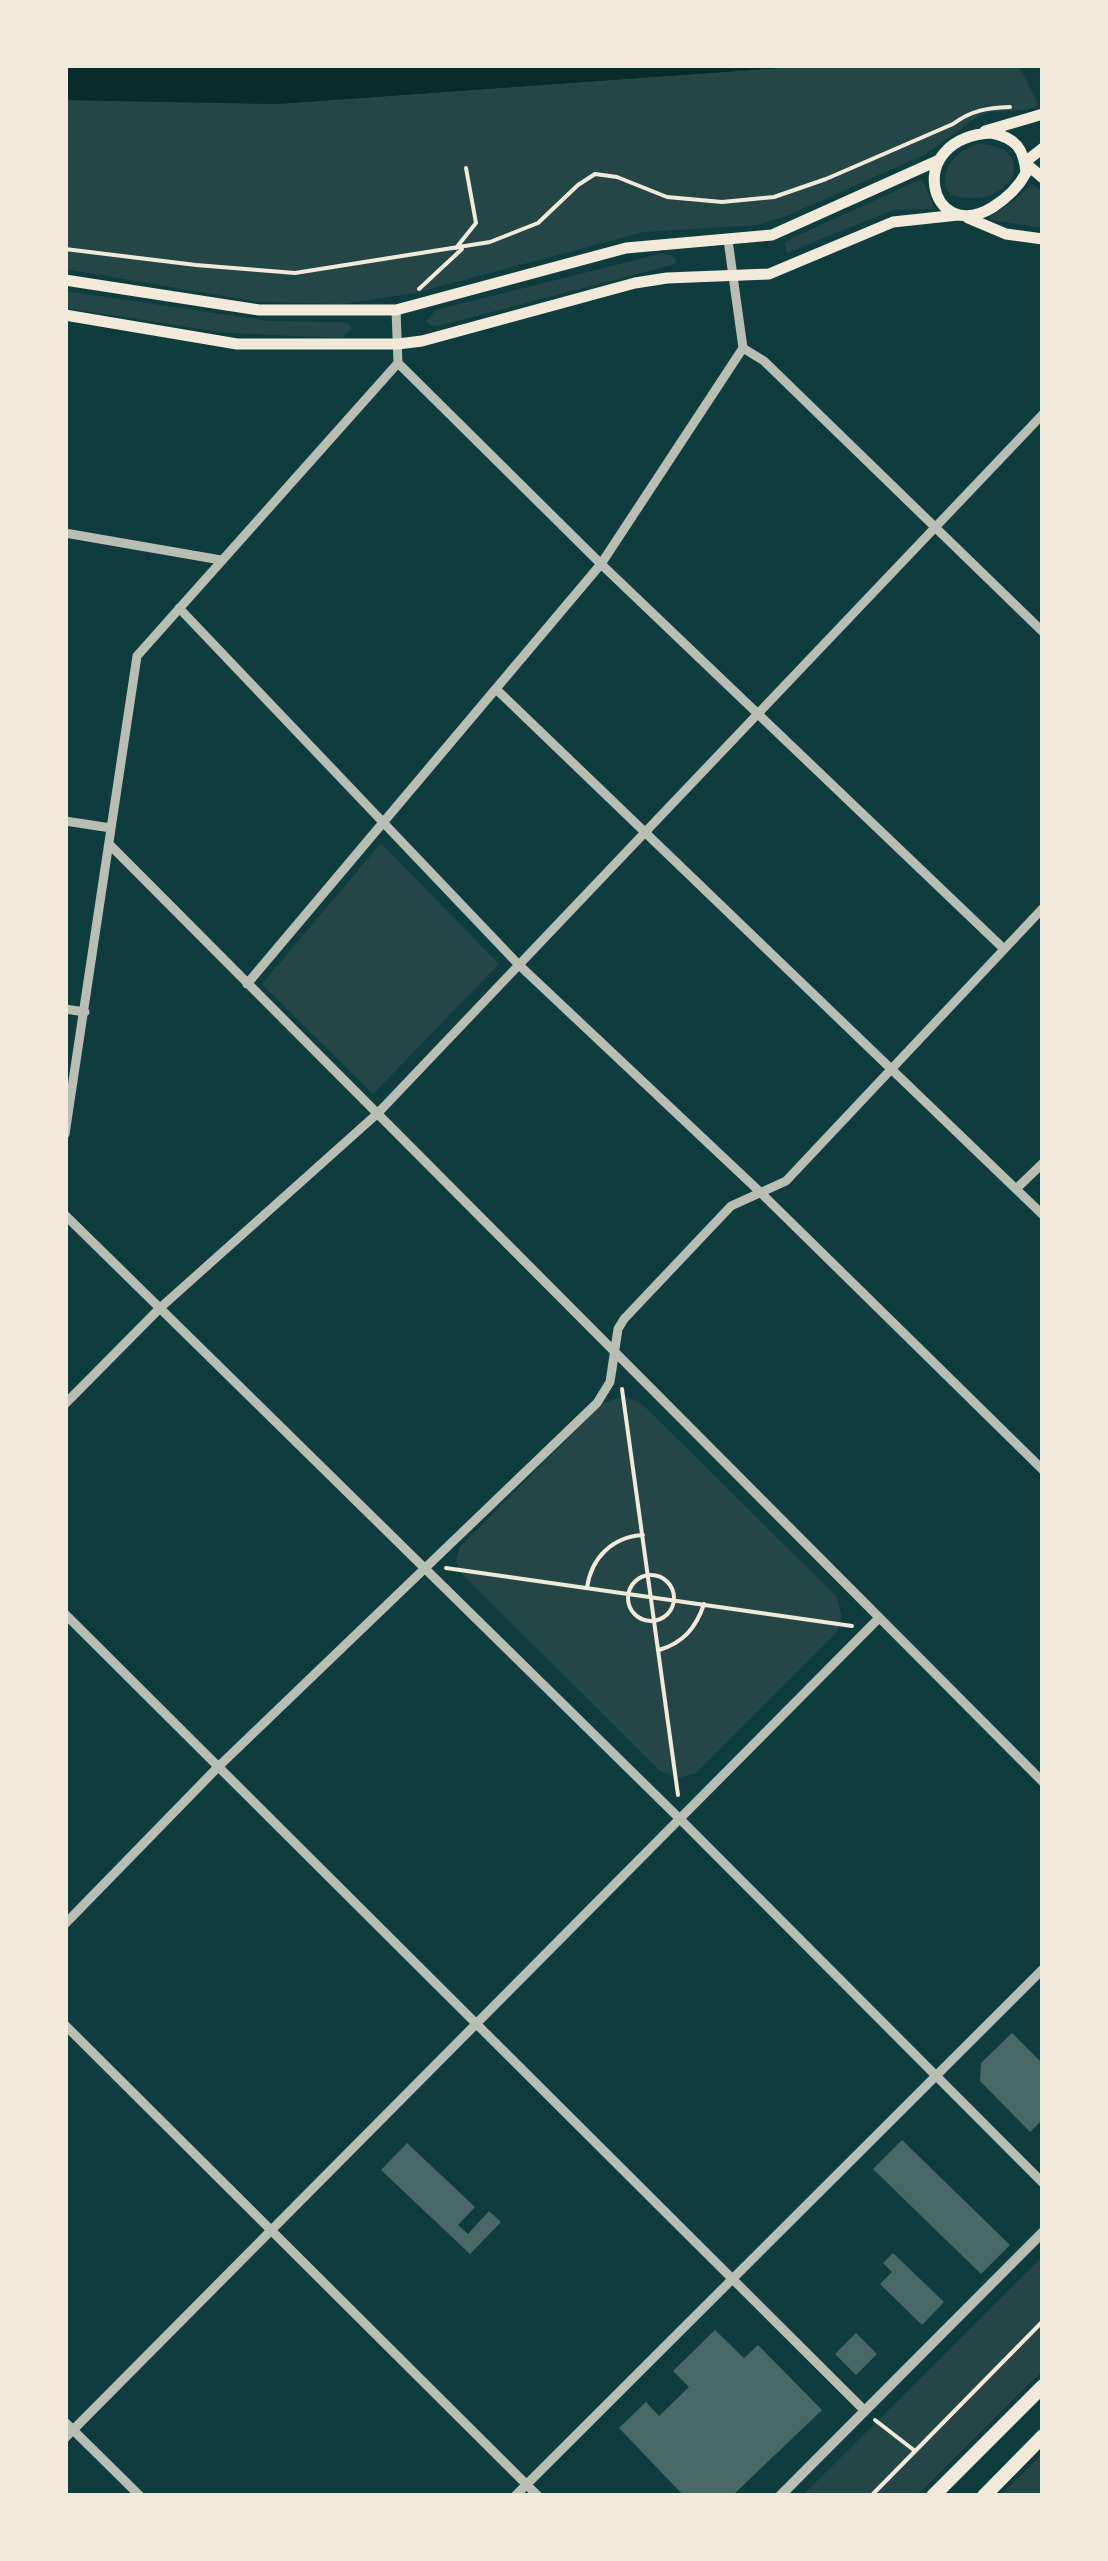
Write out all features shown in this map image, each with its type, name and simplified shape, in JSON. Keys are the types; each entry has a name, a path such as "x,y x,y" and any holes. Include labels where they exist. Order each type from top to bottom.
{"highway":[{"path":"933,2496 1043,2386"},
{"path":"984,2496 1043,2436"}],"main road":[{"path":"65,280 258,310 396,310 626,248 772,235 939,160 959,141 1043,114"},
{"path":"65,315 237,344 398,344 422,341 635,283 769,274 893,222 981,214 1008,197 1021,182 1024,154 1006,136 978,134"},
{"path":"1025,163 1043,148"},
{"path":"939,160 932,177 938,201 1006,234 1043,239"},
{"path":"1025,163 1043,178"}],"street":[{"path":"247,984 600,564 742,348 728,240"},
{"path":"65,1134 137,656 398,364 396,310"},
{"path":"742,348 764,360 1043,632"},
{"path":"398,364 600,564 1004,949"},
{"path":"65,1404 160,1308 378,1113 1043,414"},
{"path":"65,533 221,560"},
{"path":"180,608 518,964 760,1192 1043,1470"},
{"path":"496,689 1043,1215"},
{"path":"65,821 111,828"},
{"path":"109,844 1043,1782"},
{"path":"65,1924 218,1767 598,1403 610,1382 618,1329 624,1319 731,1206 786,1181 1043,908"},
{"path":"65,1009 85,1012"},
{"path":"1016,1189 1043,1163"},
{"path":"65,1215 429,1568 1043,2183"},
{"path":"65,1614 864,2410"},
{"path":"140,2496 68,2430 682,1820 879,1618"},
{"path":"515,2496 1043,1969"},
{"path":"65,2024 538,2496"},
{"path":"780,2496 1043,2232"}],"path":[{"path":"65,249 295,273 490,242 538,223 578,184 595,174 616,177 667,197 722,202 774,197 826,179 953,124 968,113 1024,105"},
{"path":"456,248 476,224 466,168"},
{"path":"423,303 418,286 464,247"},
{"path":"616,1354 682,1820"},
{"path":"587,1588 598,1557 612,1544 642,1534"},
{"path":"429,1568 869,1628"},
{"path":"648,1575 668,1582 674,1600 670,1612 655,1621 637,1616 629,1604 633,1584 648,1575"},
{"path":"658,1650 687,1636 704,1604"},
{"path":"870,2496 1043,2321"},
{"path":"864,2410 916,2452"}],"shaded area":[{"path":"65,65 820,65 277,104 65,100"},
{"path":"820,65 1018,65 1039,105 977,117 926,154 758,225 644,232 415,293 343,304 259,302 65,269 65,100 277,104"},
{"path":"977,144 997,147 1009,155 1014,165 1012,177 991,195 951,195 945,187 949,165"},
{"path":"922,179 935,209 893,210 787,253 785,243 794,237"},
{"path":"1032,184 1043,192 1043,228 991,220 990,216"},
{"path":"660,254 671,255 675,264 442,325 432,326 426,321 436,310"},
{"path":"65,291 269,321 348,323 352,329 342,338 228,333 65,308"},
{"path":"381,843 499,964 373,1094 262,984"},
{"path":"625,1396 643,1405 836,1596 842,1616 837,1632 696,1773 678,1778 660,1771 460,1572 456,1559 460,1547 603,1403"},
{"path":"1043,2256 1043,2370 916,2496 802,2496"},
{"path":"1043,2453 1043,2496 1000,2496"}],"building":[{"path":"1012,2033 1043,2064 1043,2119 1030,2132 980,2081 981,2063"},
{"path":"902,2140 1010,2245 981,2274 873,2169"},
{"path":"407,2143 475,2207 458,2225 468,2234 489,2211 501,2222 470,2254 381,2170"},
{"path":"893,2253 944,2302 922,2325 880,2284 892,2272 883,2263"},
{"path":"715,2330 744,2358 758,2345 822,2410 732,2496 684,2496 619,2428 646,2402 659,2416 689,2387 673,2371"},
{"path":"856,2333 877,2354 856,2375 835,2354"}]}
